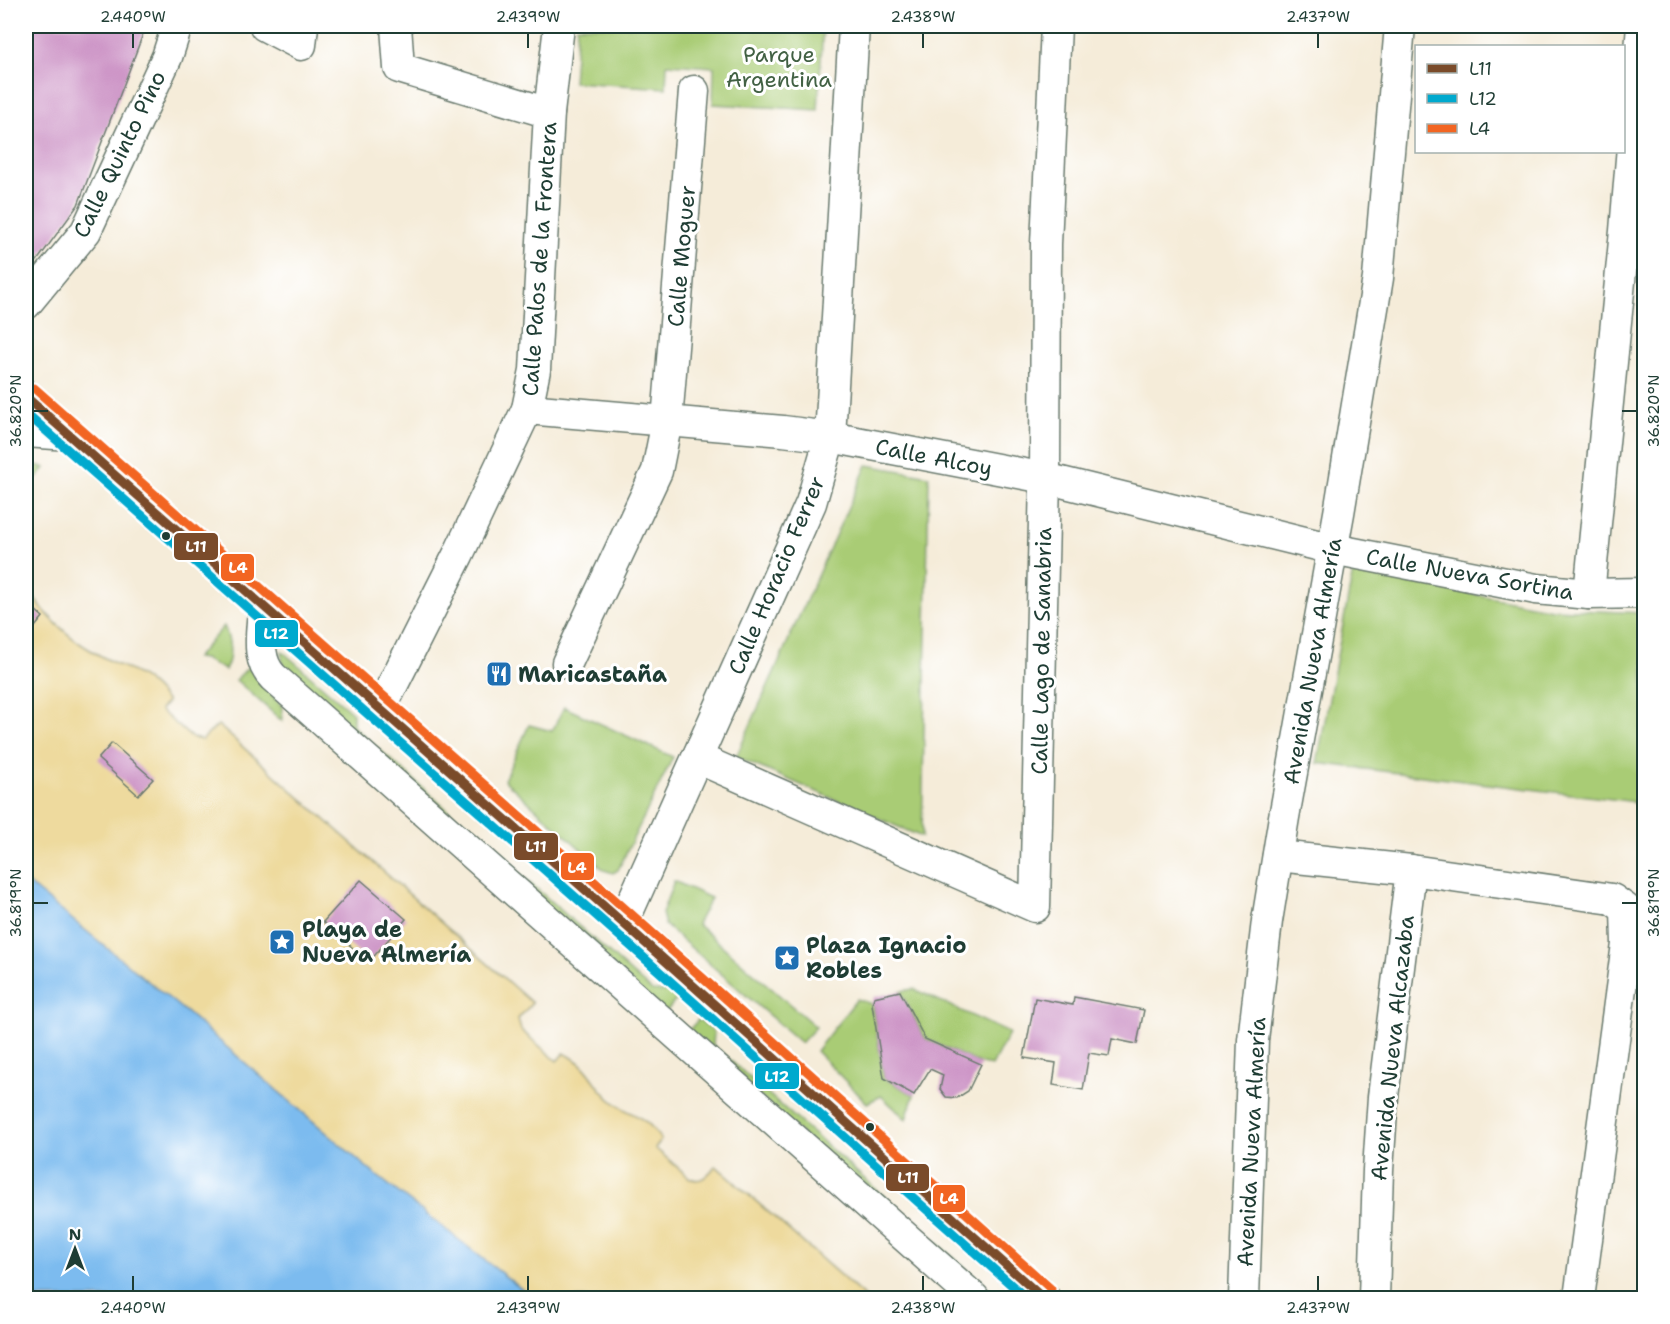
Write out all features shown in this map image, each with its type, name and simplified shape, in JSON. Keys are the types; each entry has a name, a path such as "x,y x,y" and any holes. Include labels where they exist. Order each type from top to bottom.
{"main road":[{"path":"26,397 623,923 1043,1299"}],"street":[{"name":"Calle Quinto Pino","path":"26,304 86,231 167,57 177,26"},
{"path":"265,26 301,45 303,26"},
{"path":"396,26 399,68 549,113"},
{"name":"Calle Palos de la Frontera","path":"380,710 458,555 527,410 535,370 549,113 559,26"},
{"name":"Calle Horacio Ferrer","path":"623,923 811,503 830,437 854,26"},
{"name":"Calle Lago de Sanabria","path":"697,758 1035,907 1045,478 1046,244 1056,26"},
{"name":"Avenida Nueva Almería","path":"1244,1299 1253,1040 1267,921 1378,278 1400,26"},
{"path":"1590,594 1624,243 1642,26"},
{"name":"Calle Moguer","path":"567,663 657,471 667,421 694,91"},
{"name":"Calle Alcoy","path":"527,410 783,431 830,437 1045,478 1333,549"},
{"path":"26,432 69,435"},
{"name":"Calle Nueva Sortina","path":"1333,549 1536,589 1590,594 1644,593"},
{"path":"263,608 262,663 273,677 974,1299"},
{"path":"1278,856 1411,870 1612,899 1626,909 1627,944 1579,1299"},
{"name":"Avenida Nueva Alcazaba","path":"1374,1299 1383,1097 1411,870"}],"green space":[{"name":"Parque Argentina","path":"577,26 823,26 818,110 713,104 714,67 667,64 666,88 573,82"},
{"path":"26,464 45,468 26,489"},
{"path":"867,465 929,476 922,837 736,757"},
{"path":"1353,571 1552,609 1644,613 1644,803 1317,763"},
{"path":"224,626 230,648 228,665 225,670 204,659 196,658"},
{"path":"282,651 353,713 353,726 652,991 668,992 677,999 665,1013 285,671"},
{"path":"251,664 266,688 282,706 282,721 236,680"},
{"path":"564,707 673,757 618,870 613,873 604,870 504,780 529,725 552,731"},
{"path":"674,881 711,898 697,924 816,1027 801,1043 665,925 662,913"},
{"path":"914,989 1009,1033 992,1066 981,1064 925,1039 900,991"},
{"path":"857,999 872,1004 884,1078 914,1095 906,1119 881,1096 867,1103 816,1051"},
{"path":"699,1019 714,1032 713,1045 999,1298 986,1298 687,1032"}],"sand":[{"name":"Playa de Nueva Almería","path":"26,587 47,614 72,638 150,683 167,702 160,710 192,738 202,740 218,725 532,1003 518,1019 521,1030 557,1061 564,1053 573,1058 586,1069 610,1099 649,1124 661,1140 655,1148 690,1178 701,1179 716,1166 866,1298 533,1298 371,1171 187,1013 26,882"}],"water":[{"path":"26,882 187,1013 371,1171 533,1298 26,1298"}],"building":[{"path":"26,26 146,26 78,205 26,276"},
{"path":"26,602 43,617 26,638"},
{"path":"112,743 153,779 138,795 98,759"},
{"path":"361,880 406,919 369,962 323,922"},
{"path":"900,991 925,1039 981,1064 968,1091 957,1098 946,1097 940,1089 943,1075 930,1069 914,1095 884,1078 872,1004 874,997"},
{"path":"1074,997 1144,1010 1137,1044 1112,1039 1109,1056 1089,1053 1083,1090 1053,1085 1056,1063 1024,1058 1035,998 1073,1005"}],"transit line":[{"name":"L4","path":"34,388 631,914 1051,1289"},
{"name":"L11","path":"26,397 623,923 1043,1298"},
{"name":"L12","path":"26,413 1026,1298"}],"place":[{"name":"Maricastaña","path":"499,674"},
{"name":"Playa de Nueva Almería","path":"282,942"},
{"name":"Plaza Ignacio Robles","path":"787,958"}]}
